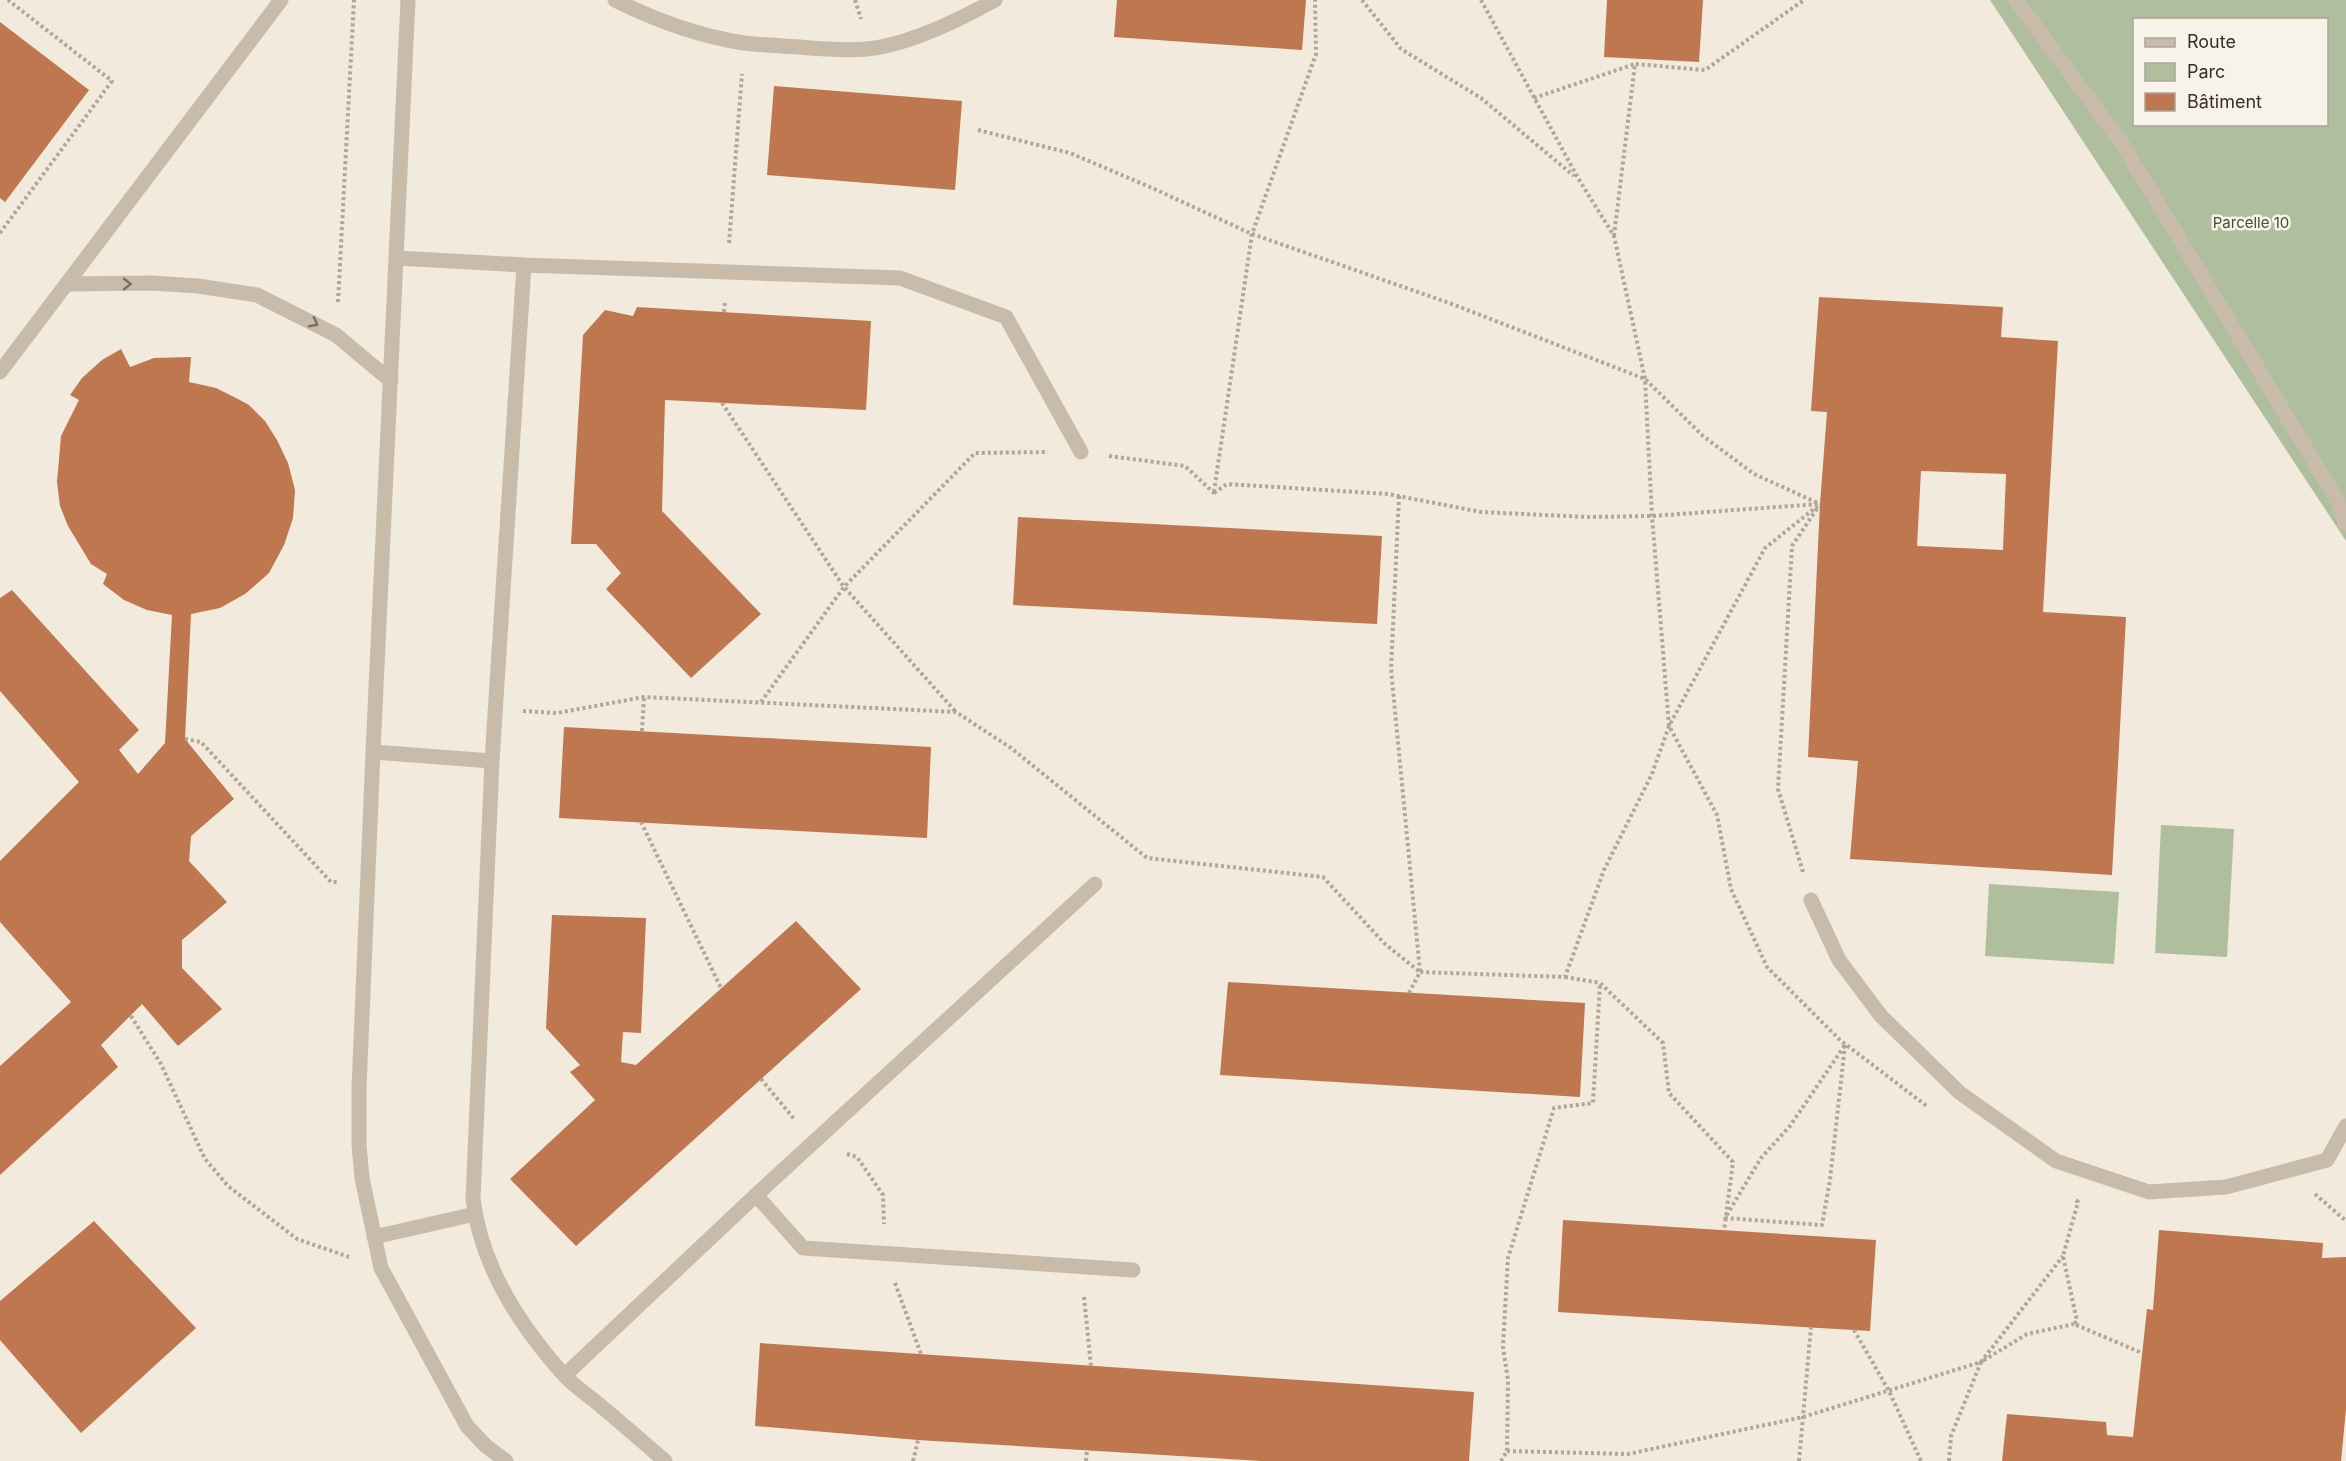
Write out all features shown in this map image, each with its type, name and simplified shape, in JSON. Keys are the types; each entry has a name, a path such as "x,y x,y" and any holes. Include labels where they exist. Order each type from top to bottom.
{"lane":[{"path":"0,372 281,0"},
{"path":"408,0 367,884 359,1145 362,1178 381,1268 467,1426 486,1446 506,1461"},
{"path":"615,0 644,15 700,34 744,43 840,50 869,49 918,36 968,15 995,0"},
{"path":"2016,0 2121,142 2336,498 2346,524"},
{"path":"397,258 727,273 900,278 1006,316 1081,452"},
{"path":"524,264 492,761 473,1199 485,1252 505,1294 565,1376 665,1461"},
{"path":"68,284 152,283 231,290 257,295 284,306 336,335 391,381"},
{"path":"373,752 492,761"},
{"path":"565,1376 756,1195 1095,884"},
{"path":"1811,900 1839,960 1881,1016 1960,1093 2056,1161 2149,1192 2226,1187 2327,1160 2346,1126"},
{"path":"756,1195 803,1248 1133,1270"},
{"path":"374,1237 475,1215"}],"path":[{"path":"0,233 112,81 8,0"},
{"path":"336,335 354,0"},
{"path":"1214,493 1252,234 1316,54 1315,0"},
{"path":"1362,0 1401,49 1481,98 1578,178"},
{"path":"1481,0 1578,178 1614,236"},
{"path":"1534,98 1635,64 1705,70 1804,0"},
{"path":"724,312 744,43"},
{"path":"1635,64 1614,236 1644,379 1652,516 1669,726 1717,815 1731,889 1767,967 1845,1045 1932,1110"},
{"path":"978,130 1070,153 1252,234 1452,304 1644,379 1703,436 1754,474 1820,504"},
{"path":"722,403 844,586 956,712 1011,748 1146,858 1323,877 1385,944 1420,972 1564,977 1600,983 1663,1043 1669,1093 1733,1162 1724,1231"},
{"path":"761,702 844,586 975,453 1081,452 1185,466 1214,493"},
{"path":"1214,493 1227,484 1399,496 1481,512 1588,518 1652,516 1820,504"},
{"path":"1399,496 1391,669 1420,972 1409,993"},
{"path":"1564,977 1604,870 1652,774 1669,726 1765,548 1820,504"},
{"path":"1811,900 1778,789 1792,546 1820,504"},
{"path":"642,731 644,697"},
{"path":"495,710 557,713 644,697 956,712"},
{"path":"185,739 201,742 331,882 367,884"},
{"path":"641,822 721,988"},
{"path":"1501,1461 1507,1451 1508,1380 1503,1347 1508,1258 1554,1108 1593,1103 1600,983"},
{"path":"131,1016 161,1064 205,1159 228,1186 297,1239 381,1268"},
{"path":"1725,1218 1822,1225 1830,1180 1845,1045"},
{"path":"1725,1218 1761,1158 1790,1126 1845,1045"},
{"path":"761,1079 813,1143 857,1156 883,1195 885,1255 921,1354"},
{"path":"1949,1461 1951,1436 1981,1362 2063,1256 2078,1202 2069,1195"},
{"path":"2063,1256 2077,1321 2074,1324"},
{"path":"1081,1267 1091,1366"},
{"path":"1507,1451 1628,1454 1803,1417 1981,1362 2027,1334 2074,1324 2142,1353"},
{"path":"1799,1461 1810,1327"},
{"path":"1854,1330 1889,1390 1921,1461"},
{"path":"914,1461 918,1440"},
{"path":"1086,1461 1087,1449"}],"green space":[{"name":"Parcelle 10","path":"1990,0 2346,0 2346,541"},
{"path":"2161,825 2234,829 2227,957 2155,953"},
{"path":"1989,884 2119,892 2114,964 1985,956"}],"building":[{"path":"1117,0 1306,0 1302,50 1114,37"},
{"path":"1607,0 1703,0 1699,62 1604,57"},
{"path":"0,22 89,90 5,202 0,198"},
{"path":"774,86 962,101 955,190 767,175"},
{"path":"1819,297 2003,307 2001,337 2058,341 2043,612 2126,617 2112,875 1850,859 1858,761 1808,757 1820,504 1827,412 1811,411","holes":["1921,471 2006,474 2003,550 1917,546"]},
{"path":"637,307 871,321 866,410 665,400 662,511 761,614 691,678 606,589 621,573 596,544 571,544 583,335 605,310 633,316"},
{"path":"121,349 130,367 154,358 191,357 189,382 216,388 238,399 249,405 265,421 288,463 295,490 293,518 284,545 269,573 245,594 220,608 191,614 185,739 234,799 191,836 189,861 227,902 182,940 182,968 222,1009 178,1046 142,1004 101,1045 118,1067 0,1175 0,1066 71,1002 0,922 0,861 79,782 0,691 0,598 12,590 139,730 119,750 138,774 165,743 172,615 147,610 124,600 103,584 107,574 91,564 68,526 60,506 57,482 61,436 79,400 70,395 82,378 102,360"},
{"path":"1018,517 1382,536 1377,624 1013,605"},
{"path":"564,727 931,747 927,838 559,818"},
{"path":"552,915 646,918 641,1033 623,1032 621,1062 636,1065 796,921 861,989 576,1246 510,1179 595,1100 570,1072 580,1065 546,1028"},
{"path":"1228,982 1585,1003 1580,1097 1220,1075"},
{"path":"1563,1220 1876,1240 1870,1331 1558,1312"},
{"path":"94,1221 196,1328 81,1433 0,1340 0,1301"},
{"path":"2159,1230 2323,1243 2322,1258 2346,1257 2346,1409 2341,1461 2002,1461 2007,1414 2106,1422 2107,1435 2133,1437 2147,1309 2153,1310"},
{"path":"760,1343 1474,1392 1469,1461 1261,1461 918,1440 755,1426"}]}
